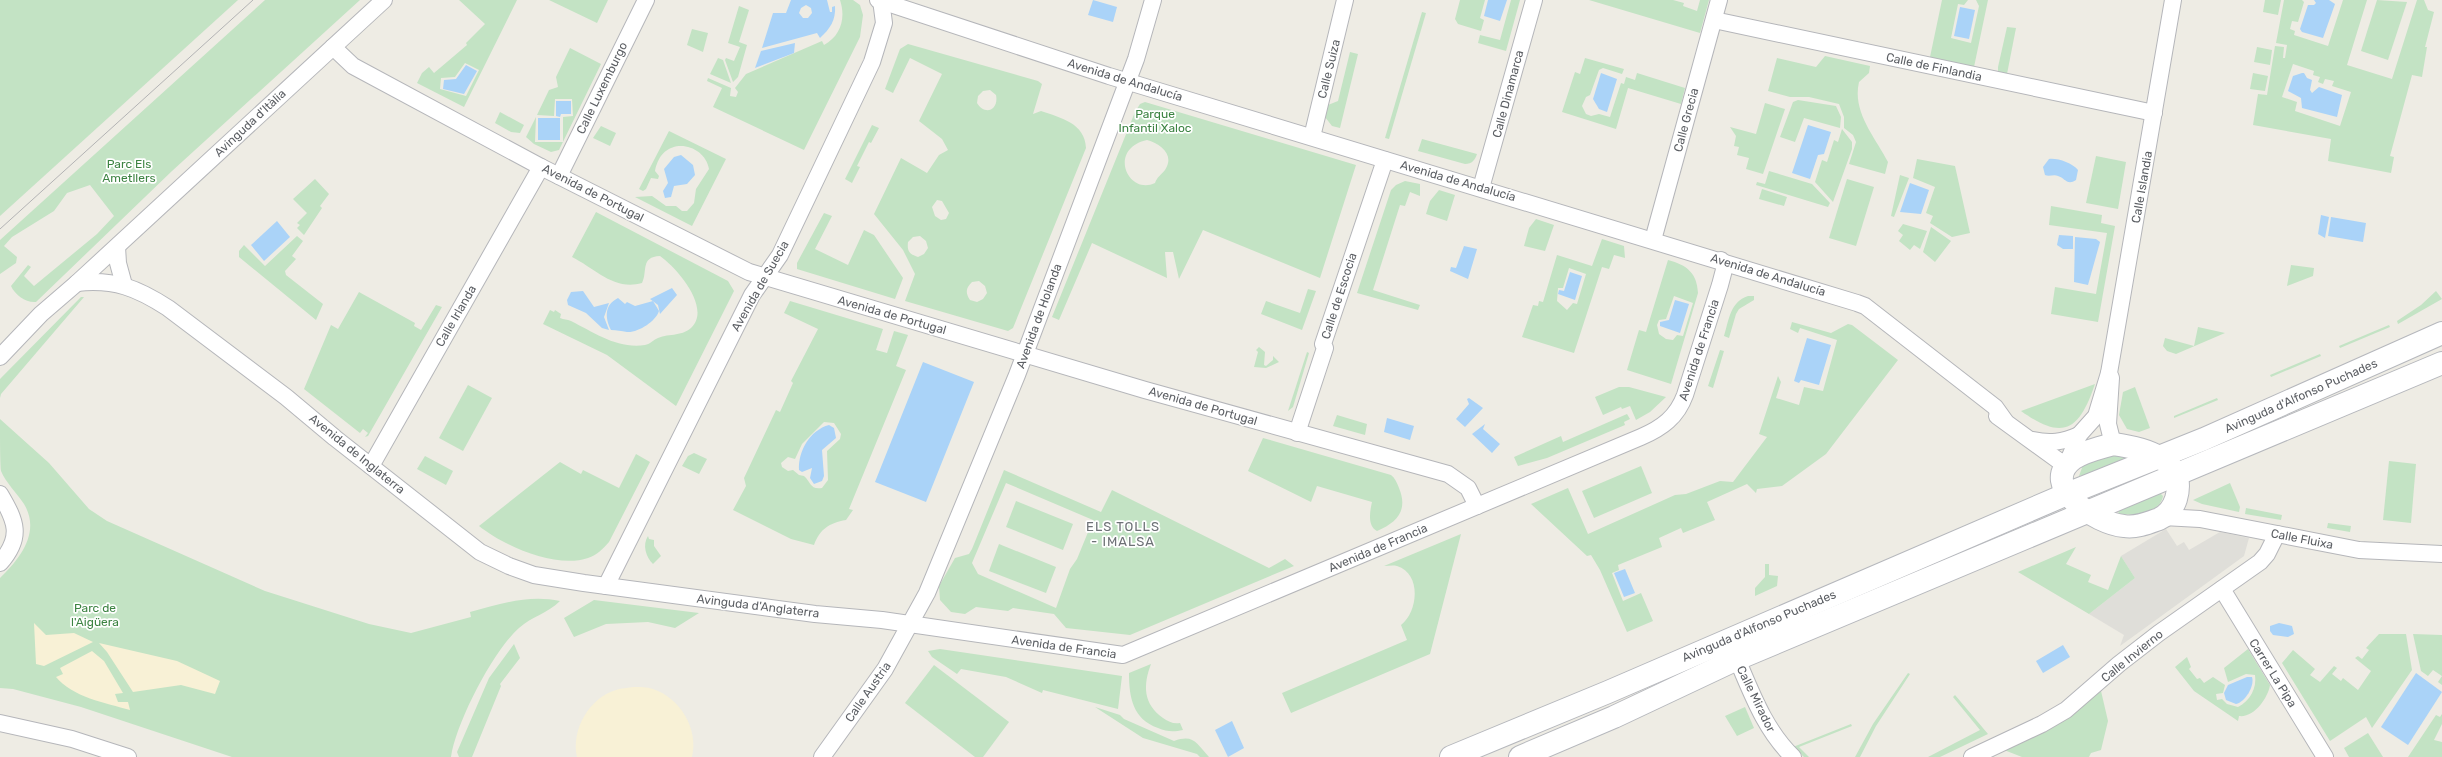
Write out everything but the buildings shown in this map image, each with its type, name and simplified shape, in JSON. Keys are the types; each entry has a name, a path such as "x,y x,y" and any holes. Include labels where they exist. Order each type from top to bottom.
{"main road":[{"name":"Avinguda d'Alfonso Puchades","path":"1451,757 2067,494 2159,457 2442,333"},
{"name":"Avinguda d'Alfonso Puchades","path":"1520,757 1614,717 1737,659 2442,363"},
{"path":"2113,444 2146,450 2159,457 2170,466 2176,475 2177,493 2173,508 2163,517 2145,524 2125,527 2106,522 2087,512 2067,494 2063,473 2066,466 2074,458 2113,444"},
{"path":"1737,659 1734,647 1736,643 1778,624 1796,610"}],"street":[{"name":"Avinguda d'Itàlia","path":"0,357 41,314 77,283 384,0"},
{"name":"Calle Luxemburgo","path":"559,176 646,0"},
{"name":"Avenida de Holanda","path":"911,626 930,586 1025,354 1127,81 1153,0"},
{"name":"Calle Suiza","path":"1312,137 1345,0"},
{"name":"Calle Dinamarca","path":"1481,188 1534,0"},
{"name":"Calle Grecia","path":"1653,240 1719,0"},
{"name":"Calle Islandia","path":"2066,466 2079,435 2096,416 2109,374 2174,0"},
{"name":"Avenida de Andalucía","path":"880,1 1127,81 1721,260 1865,306 1995,407 2005,421"},
{"name":"Avenida de Suecia","path":"606,586 752,295 780,255 872,62 884,23 880,1"},
{"name":"Calle de Finlandia","path":"1714,20 2154,113"},
{"name":"Avenida de Portugal","path":"333,47 353,66 541,167 749,272 1297,433 1448,474 1468,488 1477,506"},
{"name":"Calle de Escocia","path":"1297,433 1325,348 1323,344 1385,160"},
{"name":"Calle Irlanda","path":"371,466 541,167"},
{"path":"77,283 95,281 124,285 118,263 116,247"},
{"name":"Avenida de Francia","path":"911,626 1123,655 1648,434 1670,421 1682,404 1720,285 1724,266 1721,260"},
{"name":"Avenida de Andalucía","path":"1720,285 1730,273 1862,314 1990,413 2005,421 2066,466"},
{"name":"Avenida de Inglaterra","path":"124,285 149,296 168,308 286,397 480,552 509,566 534,575 606,586"},
{"name":"Calle Islandia","path":"2109,374 2111,378 2108,424 2113,444"},
{"path":"2030,440 2046,444 2062,442 2079,435"},
{"path":"0,494 11,512 16,533 9,551 0,563"},
{"name":"Calle Fluixa","path":"2163,517 2200,519 2359,550 2442,554"},
{"name":"Calle Invierno","path":"1972,757 2042,724 2066,710 2125,659 2260,562 2267,554 2277,534"},
{"name":"Avinguda d'Anglaterra","path":"606,586 911,626"},
{"name":"Carrer La Pipa","path":"2222,589 2325,757"},
{"name":"Calle Austria","path":"822,757 885,670 911,626"},
{"name":"Calle Mirador","path":"1737,659 1759,710 1772,734 1793,757"},
{"path":"0,723 66,737 128,757"}],"shaded area":[{"path":"2166,529 2177,546 2184,542 2189,550 2220,532 2249,538 2244,556 2120,646 2124,635 2089,614 2135,578 2121,556"}],"green space":[{"path":"0,0 238,0 0,216"},
{"name":"Parc Els Ametllers","path":"265,0 360,0 172,171 36,302 25,300 18,295 11,286 28,265 31,267 24,276 34,286 97,234 114,216 90,185 67,193 54,211 12,237 4,246 17,257 16,263 0,274 0,240"},
{"path":"459,0 517,0 464,107 417,83 422,73 429,67 434,73 467,45 466,43 485,24","holes":["465,63 479,70 466,96 440,89 441,78 455,77"]},
{"path":"549,0 608,0 597,23"},
{"path":"840,0 853,0 860,5 863,15 860,37 804,150 713,107 722,88 707,81 708,78 731,88 730,96 736,97 738,92 735,88 746,74 822,41 824,45 835,37 841,26 842,7"},
{"path":"1460,0 1485,0 1480,18 1484,20 1481,31 1458,24 1455,19"},
{"path":"1511,0 1520,0 1506,51 1478,43 1480,35 1500,40"},
{"path":"1589,0 1673,0 1684,3 1683,6 1697,11 1700,0 1709,0 1700,33"},
{"path":"1942,0 1968,0 1964,5 1958,4 1951,38 1971,43 1979,6 1976,0 1988,0 1974,67 1930,57"},
{"path":"2265,0 2281,0 2278,15 2263,12"},
{"path":"2284,0 2302,0 2304,2 2298,22 2292,21 2290,29 2295,31 2294,35 2328,46 2343,0 2367,0 2347,65 2392,79 2417,0 2424,0 2428,10 2434,12 2425,47 2427,47 2422,77 2412,75 2390,156 2394,157 2391,173 2328,161 2331,139 2253,125 2258,94 2267,95 2275,46 2284,47 2283,58 2285,58 2287,45 2276,43","holes":["2293,64 2314,71 2313,75 2320,77 2318,82 2323,84 2325,79 2334,81 2332,86 2351,92 2340,126 2295,111 2297,102 2282,97"]},
{"path":"2377,0 2407,2 2388,60 2361,51"},
{"path":"739,6 749,10 739,42 747,45 738,77 733,82 725,60 726,58 734,61 740,47 728,43"},
{"path":"1422,12 1426,13 1389,139 1385,138"},
{"path":"2007,27 2016,28 2007,74 1998,72 1998,67"},
{"path":"692,29 708,33 703,52 687,45"},
{"path":"908,44 1038,81 1042,84 1033,114 1041,111 1064,119 1077,127 1085,140 1086,148 1013,328 1008,331 905,301 915,274 903,250 874,214 901,158 927,173 939,155 948,150 942,139 919,121 942,74 910,58 893,93 885,89 900,49","holes":["990,90 996,95 995,104 991,110 984,109 977,103 978,96 983,91","937,200 942,201 949,213 946,219 941,220 935,216 932,207","920,236 926,241 928,248 924,254 918,257 912,255 908,250 908,242 913,237","979,281 985,286 987,293 983,299 977,302 970,300 967,295 967,288 972,282"]},
{"path":"2257,47 2272,50 2270,65 2254,62"},
{"path":"570,48 601,64 563,142 563,117 573,116 572,99 555,99 554,116 537,115 549,90 558,87 556,77"},
{"path":"1350,52 1358,54 1340,128 1332,126 1325,117 1328,105 1338,101"},
{"path":"1825,56 1870,66 1869,73 1859,82 1859,104 1871,134 1888,162 1885,174 1849,164 1856,142 1853,135 1844,128 1844,117 1839,104 1809,97 1790,97 1768,91 1777,58 1816,67"},
{"path":"718,58 723,60 731,83 710,74"},
{"path":"1585,58 1624,69 1622,74 1603,68 1599,70 1590,95 1586,97 1582,106 1586,114 1591,116 1599,114 1610,117 1621,83 1624,84 1626,77 1635,80 1637,73 1685,88 1681,104 1628,88 1616,129 1562,112 1575,72 1580,74"},
{"path":"2253,73 2268,76 2265,91 2250,89"},
{"path":"1798,100 1836,106 1841,117 1840,128 1804,118 1795,142 1780,137 1793,102"},
{"name":"Parque Infantil Xaloc","path":"1145,102 1356,165 1320,278 1203,230 1179,279 1173,252 1165,252 1167,278 1092,243 1059,320 1052,317 1135,112 1140,104","holes":["1147,140 1157,144 1165,151 1168,165 1155,183 1145,185 1137,183 1130,177 1126,170 1125,161 1128,152 1135,145"]},
{"path":"1765,103 1785,109 1763,174 1746,169 1749,158 1737,155 1739,147 1734,146 1736,136 1730,127 1756,134"},
{"path":"500,112 524,125 520,133 511,132 495,123"},
{"path":"536,117 535,142 563,142 559,150 551,152 534,144 526,137"},
{"path":"872,125 879,128 871,143 869,142 857,166 860,167 852,183 845,179"},
{"path":"601,126 616,133 610,146 593,138"},
{"path":"1842,129 1852,142 1852,149 1833,202 1815,182 1822,160 1827,162 1834,140 1838,142"},
{"path":"669,131 726,159 692,226 635,197 652,196 666,206 676,206 682,211 687,211 694,203 696,189 709,169 706,160 700,153 692,148 683,146 674,147 666,151 659,159 655,171 659,176 658,179 651,178 646,189 643,191 639,189"},
{"path":"1422,139 1477,154 1473,161 1465,164 1418,151"},
{"path":"2096,156 2126,162 2118,209 2086,203"},
{"path":"1917,159 1955,166 1970,233 1952,237 1930,223 1933,216 1926,213 1935,187 1913,178"},
{"path":"1769,171 1812,184 1830,203 1828,207 1756,185 1757,182 1765,184"},
{"path":"1900,175 1909,178 1894,217 1891,216"},
{"path":"315,179 329,194 320,206 322,208 304,235 297,228 300,225 297,223 307,213 293,199"},
{"path":"1847,179 1874,187 1856,246 1829,238"},
{"path":"1405,181 1420,184 1420,196 1410,192 1405,206 1400,205 1373,290 1420,305 1418,310 1357,293 1391,190 1396,185"},
{"path":"1762,189 1787,197 1784,206 1759,199"},
{"path":"1439,190 1455,195 1447,221 1426,214 1430,201"},
{"path":"2051,206 2102,215 2101,223 2115,226 2098,322 2051,314 2055,287 2096,294 2107,233 2049,225"},
{"path":"596,212 728,281 734,291 676,406 607,355 543,324 550,310 554,312 555,310 561,314 560,318 571,321 606,339 625,345 635,346 647,345 660,337 683,333 691,328 696,320 697,310 695,300 690,289 675,270 660,256 654,257 647,262 642,283 632,285 623,284 606,278 572,257"},
{"path":"824,213 832,216 815,249 848,265 864,230 874,235 903,278 895,299 797,269 797,263"},
{"path":"1536,219 1554,225 1545,251 1524,246 1529,228"},
{"path":"1903,224 1927,231 1920,249 1914,245 1910,250 1899,241 1903,235 1898,231"},
{"path":"1931,227 1951,241 1935,262 1923,252"},
{"path":"297,236 303,241 292,256 296,259 285,271 286,275 323,304 316,320 239,257 239,251 244,245 265,266"},
{"path":"1602,239 1624,246 1625,258 1614,255 1609,269 1602,267 1574,353 1522,337 1533,305 1538,306 1539,301 1543,302 1557,255 1592,266","holes":["1569,268 1586,274 1577,304 1573,303 1567,310 1557,301 1558,288 1563,288"]},
{"path":"1668,260 1681,264 1690,271 1696,280 1698,293 1671,384 1627,370 1639,330 1646,332","holes":["1674,296 1693,303 1683,336 1677,335 1673,340 1666,339 1659,334 1657,325 1659,320 1666,319"]},
{"path":"2291,265 2314,268 2313,276 2287,286"},
{"path":"1308,289 1316,291 1302,330 1261,314 1266,301 1300,313"},
{"path":"2436,291 2442,299 2398,324 2397,321 2421,305"},
{"path":"359,292 415,323 414,326 421,330 436,305 442,307 368,436 365,437 368,433 363,429 360,433 304,389 331,325 338,329"},
{"path":"1748,296 1754,296 1754,300 1739,309 1736,314 1729,338 1724,336 1731,312 1734,307 1742,299"},
{"path":"81,297 84,297 1,394 0,398 0,379"},
{"path":"790,301 883,329 876,350 887,353 894,331 908,335 896,366 906,370 849,509 853,510 846,520 830,525 822,531 816,539 814,545 791,539 733,510 746,486 744,478 776,410 780,412 793,383 791,381 818,329 784,313","holes":["824,422 834,423 841,434 840,439 827,451 828,480 822,488 813,487 804,476 799,475 793,470 788,471 782,467 781,463 788,457 795,459 802,444"]},
{"path":"1792,322 1831,333 1848,324 1852,325 1898,360 1826,454 1782,486 1757,489 1756,493 1747,484 1707,502 1715,520 1683,533 1681,528 1659,538 1662,547 1618,565 1619,570 1612,573 1623,601 1641,593 1653,621 1627,632 1600,570 1591,555 1587,556 1531,504 1568,488 1588,534 1675,495 1686,494 1720,481 1733,482 1767,437 1759,434 1778,376 1781,382 1776,398 1799,405 1804,387 1823,391 1837,340 1800,328 1798,333 1790,329"},
{"path":"2389,325 2390,327 2340,348 2339,346"},
{"path":"2198,327 2225,333 2176,354 2167,351 2163,346 2165,338 2194,346"},
{"path":"1259,347 1265,352 1264,365 1266,366 1273,360 1273,356 1279,362 1266,368 1254,367 1258,352 1256,350"},
{"path":"1720,350 1724,351 1713,388 1708,386"},
{"path":"1307,352 1309,353 1293,407 1288,411"},
{"path":"2320,354 2321,356 2271,377 2270,375"},
{"path":"2095,384 2083,412 2076,421 2068,426 2059,428 2048,426 2021,411"},
{"path":"468,385 492,398 463,451 439,438"},
{"path":"1619,387 1629,387 1666,397 1650,412 1636,420 1630,406 1622,409 1621,407 1603,415 1595,397"},
{"path":"2135,387 2150,428 2139,432 2127,429 2119,415 2123,392"},
{"path":"2217,398 2218,400 2174,418 2174,416"},
{"path":"1627,414 1630,419 1624,422 1625,425 1547,458 1518,466 1514,457 1561,436 1563,442"},
{"path":"1337,415 1367,424 1365,435 1333,426"},
{"name":"Parc de l'Aigüera","path":"0,419 49,463 89,509 107,521 265,591 369,624 411,633 471,617 470,612 503,603 526,599 548,599 560,601 519,628 498,653 477,688 468,707 454,743 451,757 232,757 81,707 13,689 0,688 0,578 21,554 29,535 30,525 29,514 24,504 1,471"},
{"path":"1263,438 1391,475 1397,482 1402,496 1402,509 1391,524 1377,531 1370,522 1372,502 1317,486 1311,502 1248,471"},
{"path":"694,453 707,459 699,474 682,466 688,456"},
{"path":"2107,453 2130,457 2079,476 2083,465"},
{"path":"636,454 650,462 609,542 600,552 591,557 575,561 546,558 531,554 502,541 479,526 560,462 581,474 583,470 619,488"},
{"path":"425,456 453,471 446,485 417,469"},
{"path":"2389,461 2416,464 2411,523 2383,520"},
{"path":"1641,466 1652,493 1594,518 1582,491"},
{"path":"1004,470 1101,512 1112,490 1269,568 1285,559 1294,566 1130,635 1066,628 1054,614 1013,608 1008,611 976,607 965,614 951,612 940,600 939,586 955,558 969,554","holes":["1006,483 1093,520 1077,559 1070,569 1056,608 978,574 972,563"]},
{"path":"2230,483 2240,507 2239,512 2202,504 2193,500"},
{"path":"2160,493 2163,496 2161,502 2157,507 2151,510 2131,515 2118,514 2119,511"},
{"path":"1016,501 1073,524 1063,550 1006,527"},
{"path":"2246,508 2282,515 2281,520 2245,514"},
{"path":"2328,523 2351,526 2350,532 2327,528"},
{"path":"1461,534 1430,654 1291,713 1282,693 1407,640 1401,625 1407,619 1414,603 1414,585 1411,577 1405,570 1397,566 1384,566"},
{"path":"648,536 649,539 654,540 654,546 661,556 653,564 648,558 645,547"},
{"path":"999,544 1056,567 1046,593 989,571"},
{"path":"2076,547 2066,564 2091,575 2088,582 2108,590 2121,556 2135,578 2089,614 2018,572"},
{"path":"1765,564 1769,564 1769,575 1778,576 1777,586 1755,596 1755,588 1765,577"},
{"path":"594,600 699,613 675,628 648,622 606,624 574,637 564,618"},
{"path":"2379,634 2406,634 2412,670 2372,728 2366,717 2330,741 2282,663 2293,650 2315,669 2310,675 2320,682 2334,666 2337,668 2332,674 2341,681 2343,678 2358,690 2371,671 2355,658 2358,656 2362,659 2369,650 2366,648"},
{"path":"2413,634 2442,635 2442,676 2433,670 2428,676 2421,671"},
{"path":"514,644 520,658 500,684 501,686 472,757 459,757 457,752 489,678"},
{"path":"940,649 1122,676 1118,709 1043,690 1042,693 1006,677 961,669 957,674 932,657 928,651"},
{"path":"2248,649 2270,685 2266,696 2259,706 2250,714 2239,716 2238,721 2194,691 2175,667 2187,657 2191,667 2189,669 2197,679 2200,678 2204,683 2213,677 2225,685 2223,693 2216,694 2217,700 2222,699 2227,704 2238,707 2252,694 2255,685 2255,675 2246,674 2228,682 2224,668"},
{"path":"1151,664 1148,672 1146,687 1148,700 1156,713 1169,722 1180,723 1183,730 1167,731 1150,724 1143,719 1134,706 1130,691 1129,673"},
{"path":"934,665 1009,722 983,757 975,757 905,703"},
{"path":"1908,673 1910,674 1876,726 1860,757 1855,757 1873,724"},
{"path":"2442,676 2442,685 2438,682"},
{"path":"2101,691 2108,721 2101,750 2091,753 2089,757 2022,757 2004,750 2060,722"},
{"path":"1955,695 1988,734 1940,757 1928,757 1980,730 1953,697"},
{"path":"1095,707 1120,715 1124,719 1174,741 1190,739 1194,741 1209,757 1200,757 1197,754 1143,738"},
{"path":"1745,707 1754,728 1737,736 1725,716"},
{"path":"2442,714 2442,724 2434,740 2442,742 2442,757 2408,757 2436,715 2440,717"},
{"path":"1851,724 1852,726 1799,747 1809,757 1804,757 1793,747"},
{"path":"2368,733 2383,757 2349,757 2344,748"}],"sand":[{"path":"34,623 46,635 74,633 93,642 44,666 36,664"},
{"path":"99,643 177,661 220,681 215,694 181,685 133,692 107,652"},
{"path":"92,651 104,661 123,693 115,694 118,702 128,702 130,710 100,702 71,690 56,677 63,674 60,668"},
{"path":"646,687 663,693 679,707 690,726 693,736 692,757 577,757 577,736 584,716 590,708 606,694 618,689"}],"water":[{"path":"791,0 827,0 830,12 832,12 832,7 835,6 832,24 820,38 817,33 762,48 773,13 786,13","holes":["806,5 811,8 812,13 808,18 803,18 799,13 801,8"]},
{"path":"1093,0 1117,7 1113,22 1088,15"},
{"path":"1488,0 1507,0 1500,21 1484,16"},
{"path":"2314,0 2329,0 2335,4 2323,38 2302,32 2300,29 2308,5 2314,5 2316,3"},
{"path":"1960,7 1975,10 1969,39 1954,36"},
{"path":"795,43 794,53 755,68 761,51"},
{"path":"466,65 477,71 464,94 443,89 444,80 456,79"},
{"path":"1601,73 1617,79 1607,112 1599,109 1593,99"},
{"path":"2304,73 2307,78 2312,80 2310,90 2312,93 2319,87 2342,95 2337,117 2302,108 2301,98 2288,91 2293,76"},
{"path":"556,101 571,101 571,114 561,114 560,117 556,116"},
{"path":"538,118 560,118 560,140 538,140"},
{"path":"1808,125 1831,132 1824,154 1818,155 1810,179 1792,173"},
{"path":"681,155 693,165 695,175 687,184 674,186 671,197 665,198 663,191 668,183 664,169 674,157"},
{"path":"2049,159 2056,159 2075,167 2078,170 2076,180 2073,182 2068,182 2056,175 2045,175 2043,167"},
{"path":"1910,183 1929,190 1921,214 1900,212"},
{"path":"2321,215 2329,217 2325,238 2318,234"},
{"path":"2331,217 2366,223 2363,242 2328,236"},
{"path":"277,221 290,237 264,261 251,245"},
{"path":"2059,235 2073,236 2073,249 2063,249 2057,245"},
{"path":"2075,237 2096,239 2100,242 2088,285 2074,282"},
{"path":"1464,246 1477,249 1468,279 1450,271 1451,267 1456,268"},
{"path":"1570,272 1582,276 1575,300 1558,294 1559,290 1564,291"},
{"path":"672,288 677,295 660,314 658,305 650,299"},
{"path":"583,291 594,307 609,303 604,317 609,330 602,328 586,313 568,305 567,300 571,292"},
{"path":"618,298 625,304 627,302 635,306 653,301 659,311 654,319 646,326 636,331 627,332 611,330 607,312 610,304"},
{"path":"1675,300 1689,304 1680,333 1660,326 1660,322 1669,320"},
{"path":"1807,338 1831,345 1819,385 1801,380 1799,383 1794,381"},
{"path":"923,362 974,382 926,502 875,482"},
{"path":"1469,398 1483,408 1465,427 1456,419 1469,404 1467,399"},
{"path":"1387,418 1414,426 1410,440 1384,432"},
{"path":"1485,424 1483,429 1500,444 1492,453 1472,434"},
{"path":"829,425 834,428 836,438 822,450 824,476 822,481 814,484 810,478 812,468 802,472 799,470 799,463 806,442 816,431"},
{"path":"1625,569 1635,593 1624,597 1614,573"},
{"path":"2279,623 2292,626 2294,634 2288,637 2273,635 2270,631 2270,626"},
{"path":"2063,645 2070,657 2043,673 2036,661"},
{"path":"2416,673 2442,692 2408,745 2381,727"},
{"path":"2247,677 2252,677 2253,681 2251,689 2246,697 2236,704 2226,700 2224,693 2228,685"},
{"path":"1232,721 1244,748 1228,757 1215,730"}],"tram line":[{"path":"0,229 253,0"}],"district":[{"name":"ELS TOLLS - IMALSA","path":"1123,534"}]}
